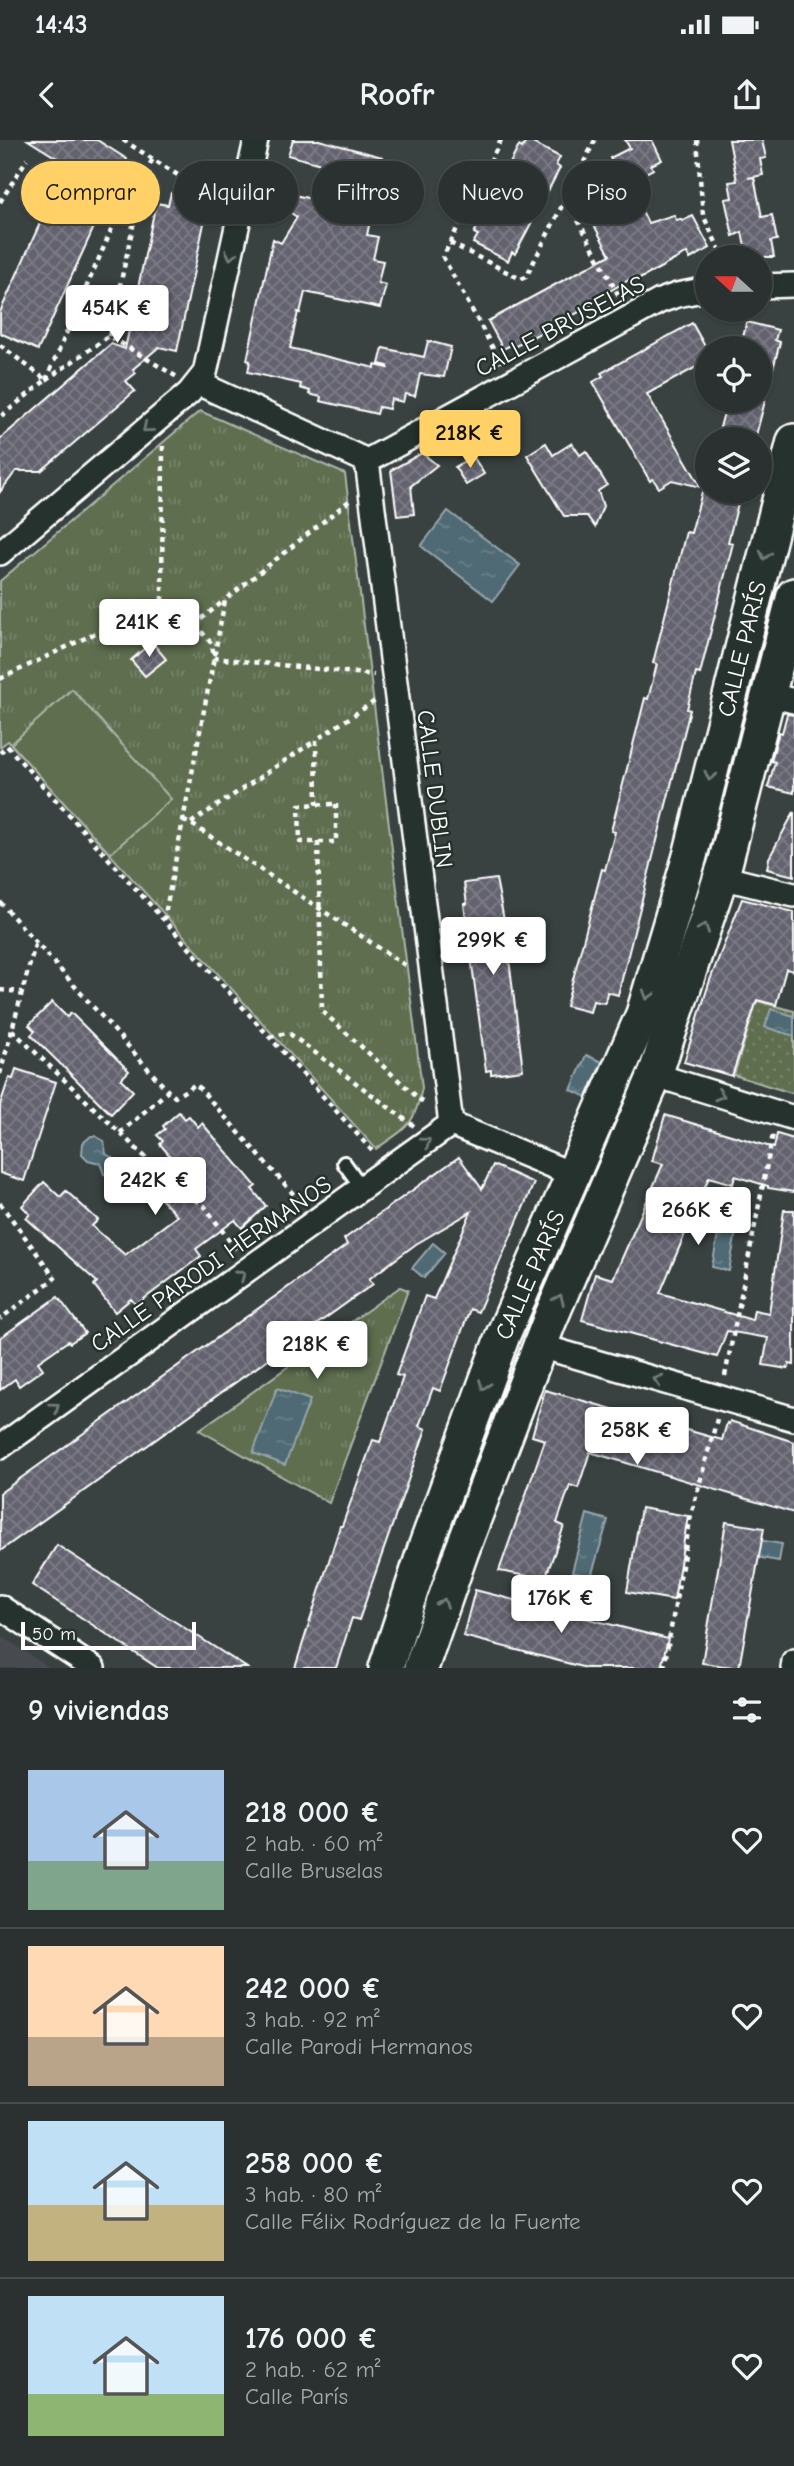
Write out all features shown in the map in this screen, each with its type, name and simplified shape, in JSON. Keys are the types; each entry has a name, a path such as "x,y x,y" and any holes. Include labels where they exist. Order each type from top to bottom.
{"main road":[{"name":"CALLE PARÍS","path":"386,1668 426,1545 504,1335 643,1014 686,870 794,442"},
{"name":"CALLE PARÍS","path":"428,1667 461,1553 540,1347 654,1075 782,698 794,595"},
{"path":"686,870 721,878"},
{"path":"504,1335 540,1347"}],"street":[{"path":"251,161 256,140"},
{"path":"0,553 198,383 208,364 238,224"},
{"path":"772,286 794,285"},
{"name":"CALLE BRUSELAS","path":"368,461 660,301 695,291"},
{"path":"198,383 368,461"},
{"name":"CALLE DUBLIN","path":"368,461 452,1124"},
{"path":"721,878 794,895"},
{"path":"654,1075 794,1118"},
{"path":"452,1124 574,1175"},
{"name":"CALLE PARODI HERMANOS","path":"0,1447 452,1124"},
{"path":"540,1347 794,1419"},
{"path":"0,1607 93,1668"},
{"path":"793,1668 794,1661"}],"lane":[{"path":"344,1163 362,1188"}],"path":[{"path":"123,140 174,172"},
{"path":"501,140 443,257 503,366"},
{"path":"584,161 595,140"},
{"path":"697,140 703,215 717,245"},
{"path":"0,202 27,159"},
{"path":"0,417 46,380 109,336 140,194 153,159"},
{"path":"46,380 116,219 153,159"},
{"path":"450,243 521,279 526,277 562,206"},
{"path":"580,224 622,302"},
{"path":"109,336 179,379 198,383"},
{"path":"0,345 46,380"},
{"path":"152,445 163,437 162,601"},
{"path":"195,624 355,496 356,510"},
{"path":"164,920 225,600"},
{"path":"0,679 162,601 180,606 212,644 214,659"},
{"path":"214,659 378,676 376,662"},
{"path":"190,823 380,697 382,711"},
{"path":"316,740 317,805"},
{"path":"0,753 7,746 376,1155"},
{"path":"336,804 337,842 300,842 299,805 317,805 336,804"},
{"path":"183,821 190,823 415,971"},
{"path":"318,842 322,1012 426,1105"},
{"path":"0,902 169,1091 175,1097 197,1084 303,1205"},
{"path":"0,1074 36,941"},
{"path":"0,989 22,992"},
{"path":"12,1030 185,1195 203,1204 238,1252"},
{"path":"270,1037 286,1032 290,1034 415,1127"},
{"path":"120,1133 169,1091"},
{"path":"405,1134 415,1127 429,1093"},
{"path":"369,1160 386,1148"},
{"path":"0,1203 55,1278 0,1319"}],"shaded area":[{"path":"0,1635 50,1668 0,1668"}],"green space":[{"path":"200,411 345,474 422,1088 416,1111 408,1125 376,1149 8,741 0,747 0,581"},
{"path":"72,689 171,799 110,854 11,744"},
{"path":"757,1001 794,1011 794,1094 734,1075"},
{"path":"400,1287 408,1290 329,1503 199,1430"}],"water":[{"path":"448,511 520,565 493,601 421,546"},
{"path":"771,1009 794,1016 794,1036 765,1027"},
{"path":"586,1055 602,1062 587,1097 571,1090"},
{"path":"95,1136 104,1141 106,1154 116,1160 120,1169 131,1174 132,1182 129,1186 118,1185 115,1176 104,1174 100,1163 88,1160 82,1154 83,1143"},
{"path":"721,1218 738,1221 729,1271 712,1267"},
{"path":"433,1243 445,1253 424,1278 412,1268"},
{"path":"277,1388 310,1400 285,1465 253,1453"},
{"path":"587,1514 608,1520 591,1577 572,1572"},
{"path":"746,1538 782,1544 779,1561 743,1555"}],"building":[{"path":"28,140 97,140 127,159 126,161 62,161"},
{"path":"293,140 319,140 382,157 381,161 312,162 288,155"},
{"path":"527,140 560,157 556,165 560,168 548,191 548,161 511,161 519,146 522,148"},
{"path":"625,140 652,140 662,160 651,165 651,161 611,161 610,158 630,148"},
{"path":"729,140 762,140 766,158 760,159 763,175 748,178 754,177 762,217 772,215 777,240 771,241 772,245 745,245 742,232 733,236 725,199 732,198 729,182 737,181"},
{"path":"171,193 174,194 174,224 204,224 177,351 159,347 133,369 136,373 126,381 135,391 41,471 16,471 0,492 0,439 111,344 125,349 152,224 160,224 160,204 168,205"},
{"path":"298,196 312,199 312,224 369,224 367,235 378,237 373,259 383,261 378,283 386,285 380,308 305,292 290,348 375,368 375,365 388,368 379,364 383,348 424,357 428,341 451,347 444,377 420,374 415,396 405,394 403,402 391,399 389,409 379,407 377,414 320,401 321,397 300,388 301,384 248,372 250,361 247,360 273,239 281,243 293,224 298,224"},
{"path":"674,215 676,220 682,221 693,216 708,245 695,245 695,256 690,259 687,253 636,281 634,277 594,300 596,303 514,347 513,344 503,349 488,321 610,255 593,224 651,224"},
{"path":"40,224 95,224 38,350 0,333 0,312"},
{"path":"479,224 531,224 515,254 512,252 508,261 473,243 478,235 474,233"},
{"path":"747,322 778,330 775,340 780,342 772,373 772,336 743,336"},
{"path":"692,323 699,336 695,336 695,368 647,394 695,477 695,486 672,480 659,488 653,479 650,481 593,382 603,376 601,373"},
{"path":"724,413 762,413 758,427 720,427"},
{"path":"546,443 553,455 572,443 580,455 586,451 607,485 598,491 603,506 595,527 587,516 564,516 527,455"},
{"path":"422,453 437,465 411,486 414,514 397,516 391,470"},
{"path":"473,456 484,474 466,485 455,467"},
{"path":"699,504 738,504 728,542 733,543 700,674 696,673 687,709 690,710 618,995 607,992 605,1003 593,1001 590,1012 566,1006 602,869 605,870 615,832 611,831 645,698 648,699 657,664 653,663 686,532 691,533"},
{"path":"152,642 166,659 145,676 131,660"},
{"path":"787,714 794,715 794,793 768,787 775,762 771,761"},
{"path":"794,812 794,876 767,869 769,858"},
{"path":"496,879 504,920 523,1070 491,1074 491,1070 486,1071 464,904 467,904 464,883"},
{"path":"742,899 794,912 794,971 786,969 776,1005 757,1000 732,1076 684,1062 710,980"},
{"path":"52,1002 67,1017 71,1013 129,1071 121,1079 133,1091 111,1114 31,1035 35,1031 29,1025"},
{"path":"16,1069 56,1082 24,1181 0,1173 0,1105 9,1078 13,1079"},
{"path":"179,1112 185,1119 189,1116 198,1127 202,1123 256,1186 252,1189 266,1206 242,1228 235,1220 196,1249 201,1256 136,1305 131,1299 115,1312 94,1285 97,1282 26,1218 30,1214 22,1206 44,1182 60,1197 66,1191 98,1220 92,1226 125,1255 177,1216 150,1187 175,1162 160,1144 163,1141 157,1135"},
{"path":"665,1115 774,1148 777,1134 794,1139 794,1192 768,1188 735,1176 733,1184 709,1177 660,1293 752,1320 754,1310 769,1313 784,1210 794,1210 794,1365 789,1364 788,1369 763,1365 768,1338 727,1331 717,1357 582,1320 595,1274 613,1279 663,1164 652,1161"},
{"path":"459,1157 482,1189 493,1165 534,1183 478,1312 470,1309 440,1391 433,1388 419,1426 426,1429 359,1620 352,1618 336,1668 295,1668 340,1526 373,1440 380,1442 403,1377 396,1375 425,1296 434,1299 471,1212 416,1244 369,1279 373,1284 0,1551 0,1493 347,1245 344,1239"},
{"path":"58,1297 85,1333 70,1343 68,1341 38,1362 43,1369 19,1386 15,1379 0,1390 0,1338"},
{"path":"545,1390 722,1440 730,1421 794,1442 794,1513 590,1452 578,1488 570,1485 557,1523 564,1526 545,1579 499,1571 545,1440 532,1436"},
{"path":"641,1508 688,1516 674,1600 627,1592"},
{"path":"726,1522 764,1528 739,1668 702,1663"},
{"path":"57,1545 247,1668 158,1668 32,1585"},
{"path":"475,1590 668,1639 661,1668 586,1668 463,1636"}]}
